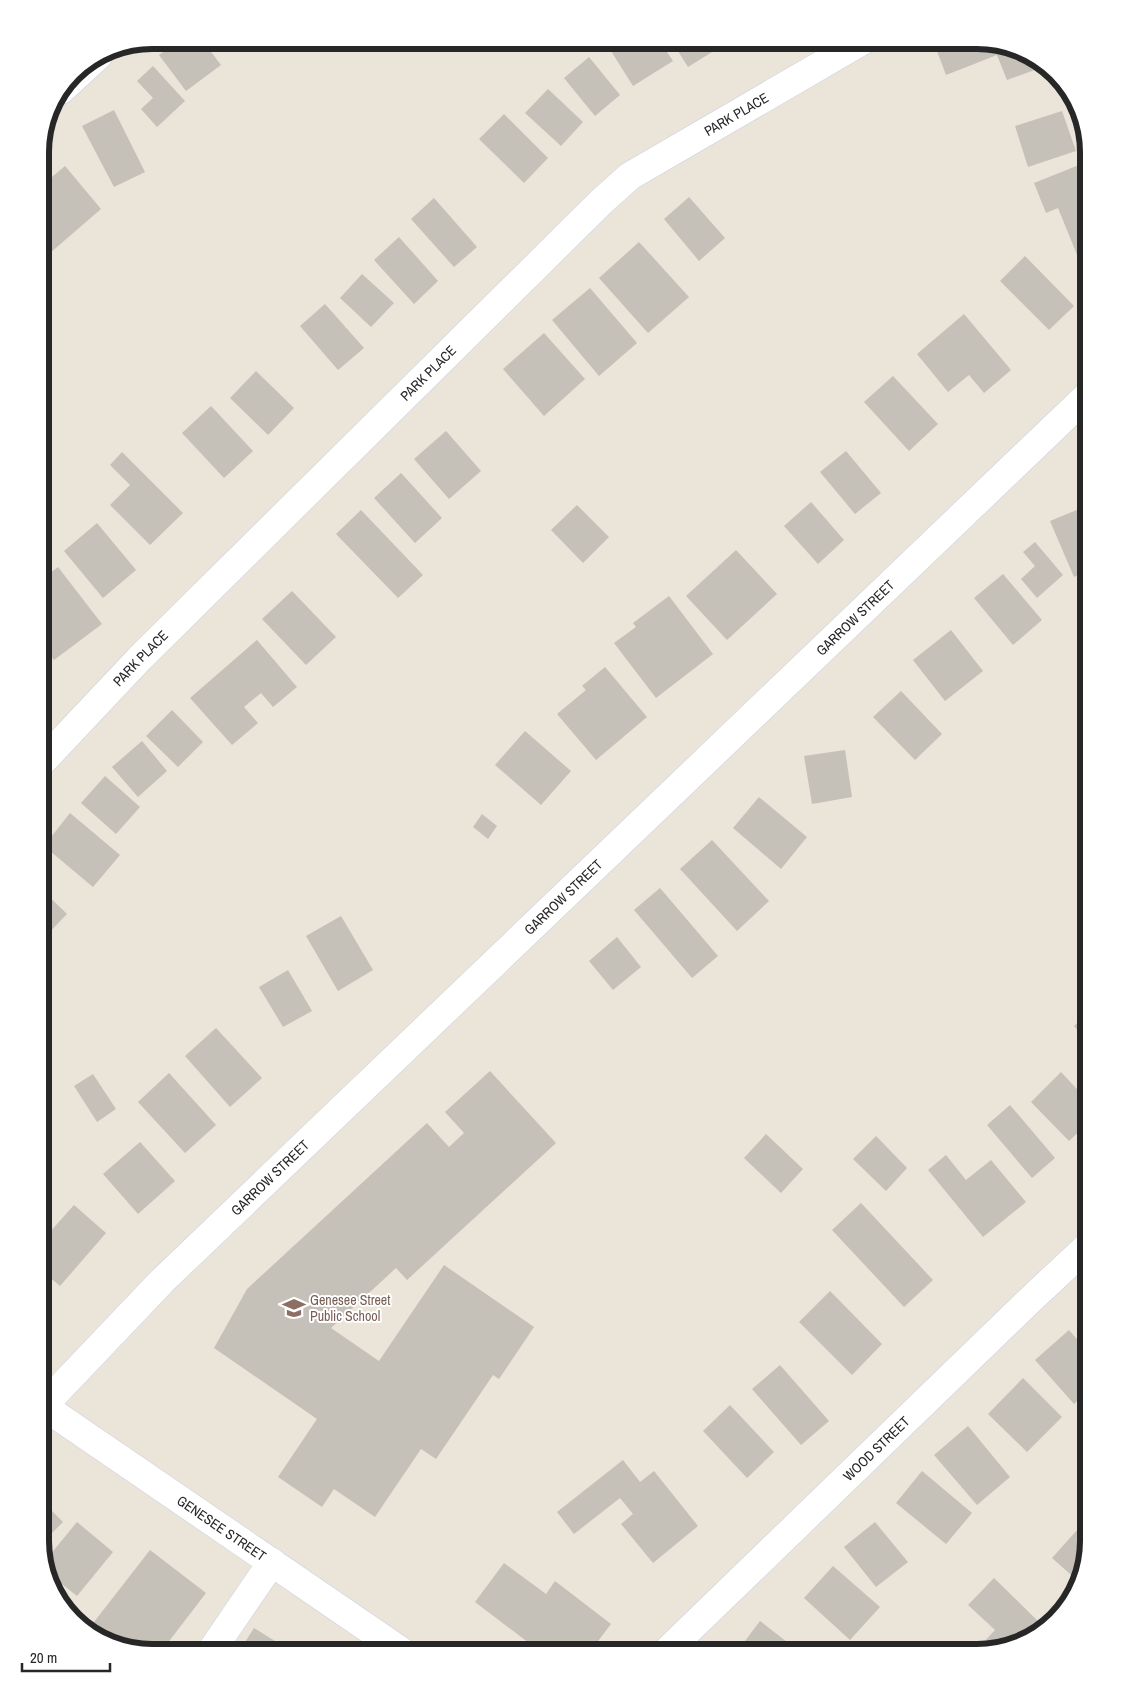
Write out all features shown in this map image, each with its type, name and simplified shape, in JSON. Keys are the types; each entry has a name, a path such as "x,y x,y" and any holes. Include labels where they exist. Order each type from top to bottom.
{"street":[{"name":"PARK PLACE","path":"49,755 154,644 623,182 849,49"},
{"name":"GARROW STREET","path":"49,1398 162,1281 1080,403"},
{"name":"WOOD STREET","path":"674,1644 1080,1253"},
{"name":"GENESEE STREET","path":"49,1410 391,1644"},
{"path":"216,1644 272,1562"}],"building":[{"path":"167,49 209,49 221,65 186,91 159,55"},
{"path":"610,49 665,49 673,61 633,86"},
{"path":"677,49 717,49 688,67"},
{"path":"936,49 984,49 997,51 1023,59 1038,69 1007,80 997,55 946,75"},
{"path":"589,57 620,95 595,116 564,78"},
{"path":"153,66 185,101 157,127 141,109 153,98 137,81"},
{"path":"548,89 583,122 561,146 525,113"},
{"path":"114,110 145,172 114,187 82,126"},
{"path":"1062,111 1076,151 1028,167 1015,126"},
{"path":"504,114 548,158 524,183 479,139"},
{"path":"1080,165 1080,262 1058,208 1046,213 1034,183"},
{"path":"65,166 101,209 50,253 49,252 49,179"},
{"path":"689,197 725,238 699,261 664,219"},
{"path":"434,198 477,247 454,267 411,219"},
{"path":"399,237 438,281 414,304 374,260"},
{"path":"639,242 689,297 648,333 599,278"},
{"path":"1025,256 1074,306 1049,330 1000,281"},
{"path":"362,274 394,303 371,327 340,298"},
{"path":"590,288 637,343 599,376 552,320"},
{"path":"325,304 364,348 338,370 300,326"},
{"path":"964,314 1011,370 984,393 969,375 948,392 917,354"},
{"path":"544,333 585,379 544,416 503,369"},
{"path":"256,371 294,408 268,435 230,398"},
{"path":"893,376 938,424 909,451 864,402"},
{"path":"211,406 253,451 224,478 182,433"},
{"path":"446,431 481,471 449,499 414,459"},
{"path":"846,451 881,493 855,514 820,472"},
{"path":"122,452 183,513 150,545 110,505 130,485 110,465"},
{"path":"401,473 442,518 415,543 374,498"},
{"path":"811,502 844,540 818,564 784,526"},
{"path":"577,505 609,537 583,563 551,530"},
{"path":"1080,509 1080,574 1074,577 1050,521"},
{"path":"361,510 423,575 398,598 336,534"},
{"path":"97,523 136,570 103,598 64,551"},
{"path":"1035,542 1063,575 1037,598 1021,579 1035,566 1023,552"},
{"path":"736,550 777,594 727,640 686,596"},
{"path":"58,567 102,624 54,660 49,654 49,574"},
{"path":"1003,574 1042,620 1013,645 974,598"},
{"path":"292,591 336,637 306,665 262,619"},
{"path":"669,596 713,654 656,698 614,643 636,627 633,623"},
{"path":"951,630 983,671 945,701 913,660"},
{"path":"257,640 297,687 273,707 261,693 244,707 258,723 232,745 190,698"},
{"path":"605,667 647,717 596,760 557,714 586,690 582,686"},
{"path":"901,691 942,734 915,760 873,717"},
{"path":"172,710 203,742 178,767 146,736"},
{"path":"525,731 571,771 541,805 495,765"},
{"path":"142,741 167,771 138,797 112,767"},
{"path":"845,750 852,797 812,804 804,756"},
{"path":"105,776 140,807 116,834 81,803"},
{"path":"759,797 807,837 781,869 733,828"},
{"path":"70,813 120,855 93,887 49,850 49,840"},
{"path":"482,814 497,826 488,839 473,827"},
{"path":"712,840 769,901 737,931 680,869"},
{"path":"660,888 718,956 692,978 634,910"},
{"path":"49,897 67,914 49,933"},
{"path":"341,916 373,970 338,991 306,936"},
{"path":"617,937 641,967 613,990 589,961"},
{"path":"288,970 312,1011 283,1027 259,987"},
{"path":"1080,1020 1080,1033 1074,1026"},
{"path":"216,1028 262,1078 230,1107 185,1056"},
{"name":"Genesee Street Public School","path":"490,1071 556,1143 407,1280 396,1268 331,1328 379,1361 444,1265 534,1327 499,1379 493,1375 436,1459 421,1449 375,1517 334,1489 322,1507 278,1477 317,1419 214,1348 247,1289 427,1123 449,1147 464,1133 445,1112"},
{"path":"1061,1072 1080,1092 1080,1131 1069,1141 1031,1102"},
{"path":"169,1073 216,1125 185,1153 138,1102"},
{"path":"93,1074 116,1109 97,1122 74,1086"},
{"path":"1010,1105 1055,1158 1032,1178 987,1125"},
{"path":"766,1134 803,1169 781,1193 744,1158"},
{"path":"876,1136 907,1168 886,1191 853,1159"},
{"path":"140,1142 175,1181 138,1214 103,1174"},
{"path":"946,1155 966,1180 991,1160 1026,1202 983,1237 928,1170"},
{"path":"861,1203 933,1280 904,1307 832,1230"},
{"path":"74,1205 106,1233 60,1286 49,1277 49,1233"},
{"path":"830,1291 882,1344 852,1375 799,1322"},
{"path":"1069,1330 1080,1343 1080,1398 1074,1404 1035,1360"},
{"path":"780,1365 829,1421 801,1445 752,1389"},
{"path":"1023,1378 1062,1417 1027,1452 988,1414"},
{"path":"730,1405 774,1452 747,1478 703,1431"},
{"path":"968,1426 1010,1477 977,1505 934,1455"},
{"path":"623,1460 640,1482 654,1471 698,1526 653,1563 621,1524 633,1514 620,1498 574,1534 557,1512"},
{"path":"922,1471 972,1513 946,1544 896,1503"},
{"path":"49,1508 63,1522 49,1536"},
{"path":"77,1522 113,1552 77,1596 57,1580 50,1555"},
{"path":"875,1522 908,1562 876,1587 844,1547"},
{"path":"1078,1529 1080,1531 1079,1555 1074,1577 1052,1558"},
{"path":"150,1550 206,1593 167,1644 145,1644 119,1639 106,1634 92,1625"},
{"path":"504,1563 546,1594 555,1581 611,1624 596,1644 530,1644 475,1602"},
{"path":"833,1566 880,1607 850,1640 804,1598"},
{"path":"994,1578 1040,1623 1004,1641 982,1644 995,1630 968,1605"},
{"path":"760,1621 789,1644 743,1644"},
{"path":"254,1628 280,1644 244,1644"}],"place":[{"name":"Genesee Street Public School","path":"294,1308"}]}
